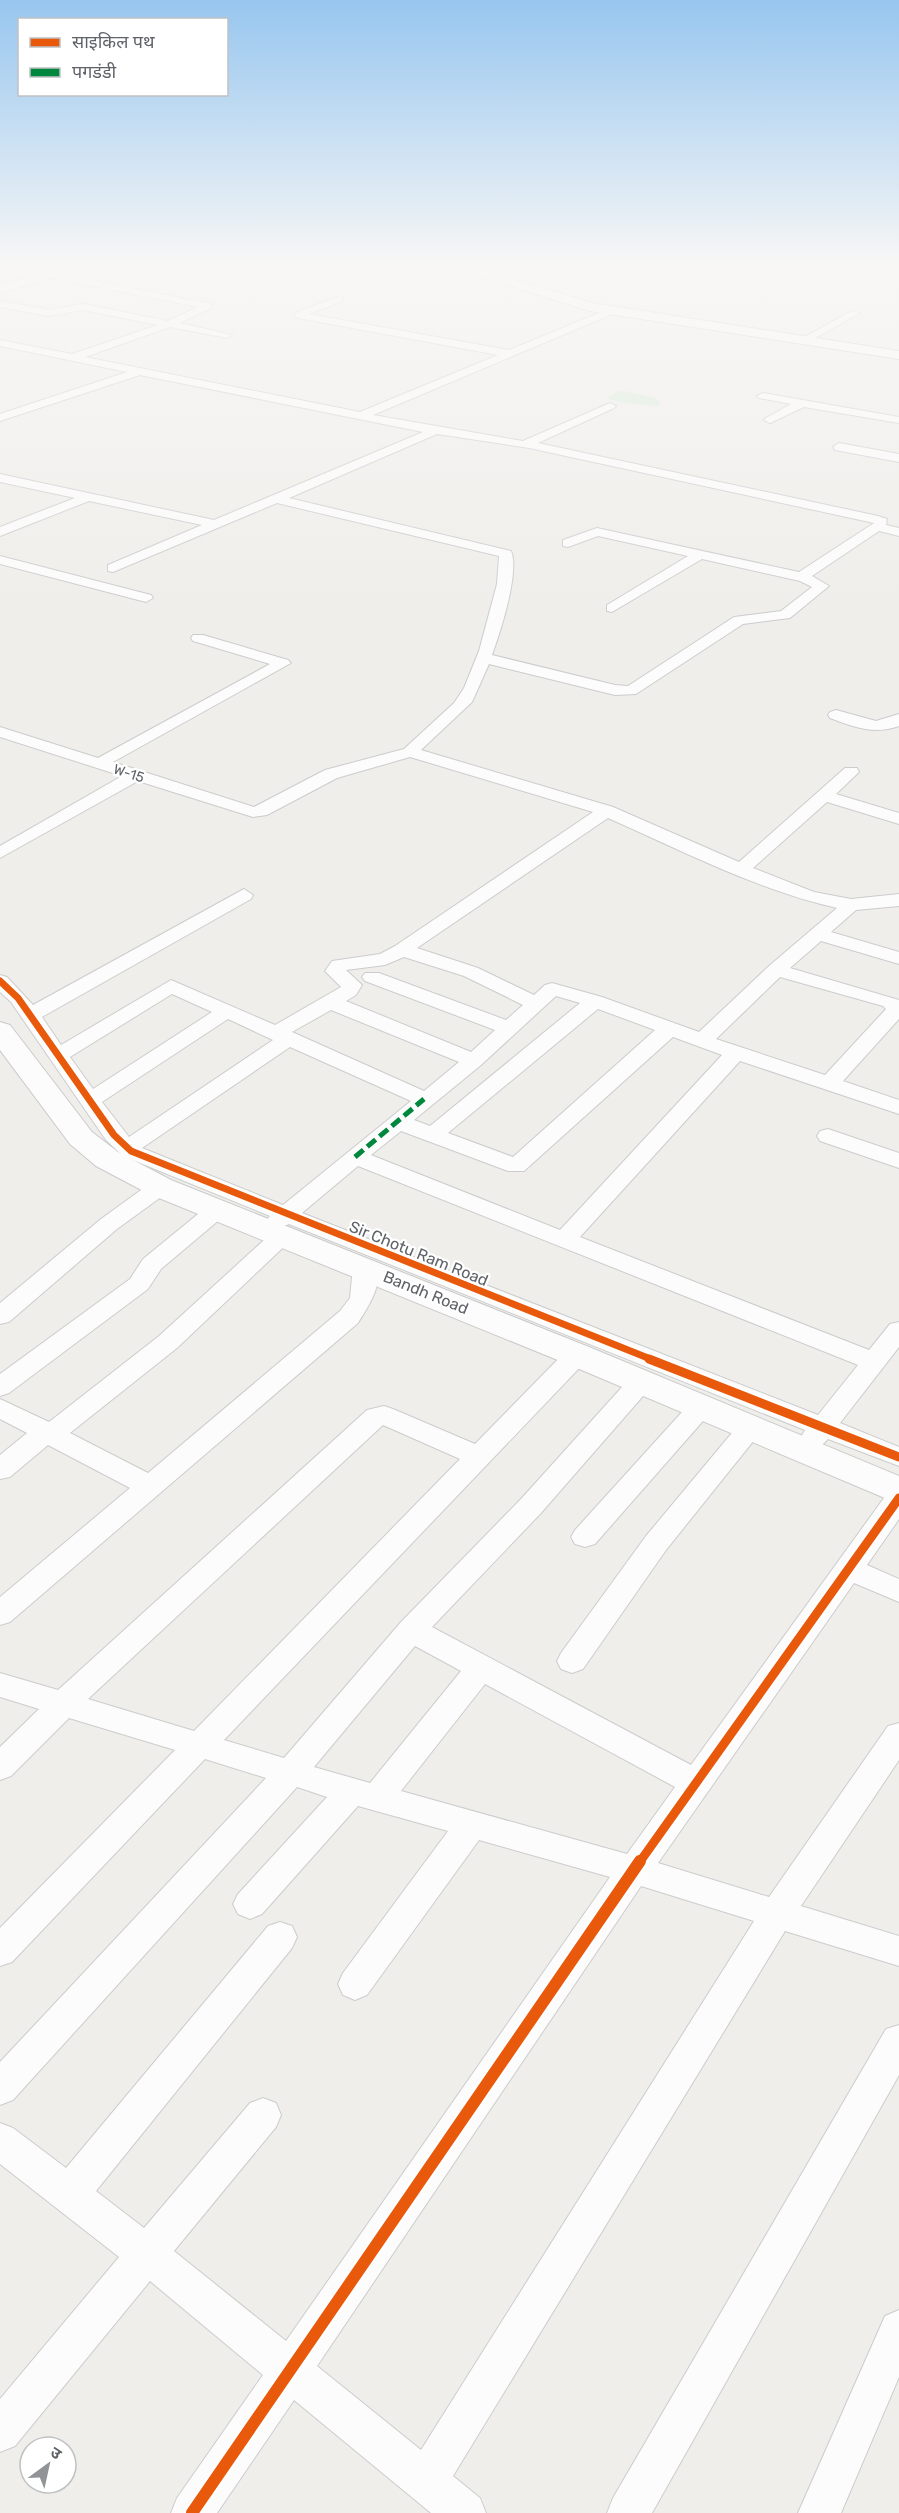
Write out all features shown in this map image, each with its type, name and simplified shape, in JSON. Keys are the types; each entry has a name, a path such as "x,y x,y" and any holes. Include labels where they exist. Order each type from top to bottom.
{"street":[{"path":"0,418 118,378"},
{"path":"177,378 433,430 527,445 882,521 877,527 803,577"},
{"path":"364,415 453,378"},
{"path":"763,396 899,420"},
{"path":"770,420 802,403"},
{"path":"527,445 528,442 610,406"},
{"path":"113,568 274,498 434,433 433,430"},
{"path":"839,447 899,458"},
{"path":"0,478 213,524"},
{"path":"0,532 91,496"},
{"path":"274,498 506,554 485,658 468,696 410,753 607,811 741,870 809,896 851,905 899,900"},
{"path":"877,527 899,532"},
{"path":"485,658 631,692 739,620 785,615 822,586 803,577 597,532 568,543"},
{"path":"612,608 699,555"},
{"path":"0,560 146,598"},
{"path":"100,763 283,663 198,638"},
{"path":"836,715 874,726 885,726 899,719"},
{"name":"W-15","path":"0,732 258,812 331,774 410,753"},
{"path":"741,870 851,772"},
{"path":"0,853 136,775"},
{"path":"825,796 899,819"},
{"path":"127,1148 280,1037 351,989 350,982 335,971 339,965 386,959 402,950 607,811"},
{"path":"30,1015 244,895"},
{"path":"703,1040 776,970 851,905"},
{"path":"817,934 899,958"},
{"path":"402,950 471,972 534,1003"},
{"path":"776,970 890,1002 897,1009 830,1083"},
{"path":"372,977 508,1028"},
{"name":"Sir Chotu Ram Road","path":"0,981 18,998 89,1101 127,1148 280,1226 813,1439 899,1457"},
{"path":"59,1055 169,987 424,1099"},
{"path":"0,1470 168,1342 280,1226 355,1157 424,1099 474,1061 534,1003 552,989 595,1001 736,1053 899,1107"},
{"path":"432,1135 595,1001"},
{"path":"330,1002 474,1061"},
{"path":"89,1101 226,1011"},
{"path":"399,1122 509,1165 518,1165 670,1028"},
{"name":"Bandh Road","path":"0,1031 81,1138 107,1159 160,1187 217,1210 280,1226 365,1268 577,1354 750,1428 813,1439 899,1491"},
{"path":"563,1241 736,1053"},
{"path":"828,1136 899,1161"},
{"path":"355,1157 872,1361"},
{"path":"0,1316 109,1224 160,1187"},
{"path":"0,1387 139,1284 152,1263 217,1210"},
{"path":"0,1614 349,1317 362,1298 365,1268"},
{"path":"813,1439 872,1361 899,1330"},
{"path":"0,1951 577,1354"},
{"path":"0,2088 291,1772 411,1630 531,1506 641,1382"},
{"path":"585,1537 701,1407"},
{"path":"0,1408 149,1486"},
{"path":"0,1767 63,1704 376,1416 384,1415 479,1456"},
{"path":"572,1661 656,1544 750,1428"},
{"path":"192,2513 634,1870 899,1498"},
{"path":"850,1569 899,1592"},
{"path":"411,1630 696,1783"},
{"path":"250,1904 365,1795 481,1667"},
{"path":"0,1685 365,1795 634,1870 899,1951"},
{"path":"425,2483 776,1915 899,1735"},
{"path":"356,1984 471,1825"},
{"path":"69,2194 280,1937"},
{"path":"628,2513 899,2041"},
{"path":"0,2430 263,2115"},
{"path":"0,2141 148,2255 425,2483 465,2513"},
{"path":"819,2513 899,2330"}],"green space":[{"path":"620,390 656,398 660,402 658,406 625,403 606,398"}],"marked path":[{"path":"355,1157 424,1099"}],"cycle path":[{"path":"0,981 18,998 114,1135 131,1151 376,1251 899,1457"},
{"path":"192,2513 634,1870 899,1498"}]}
